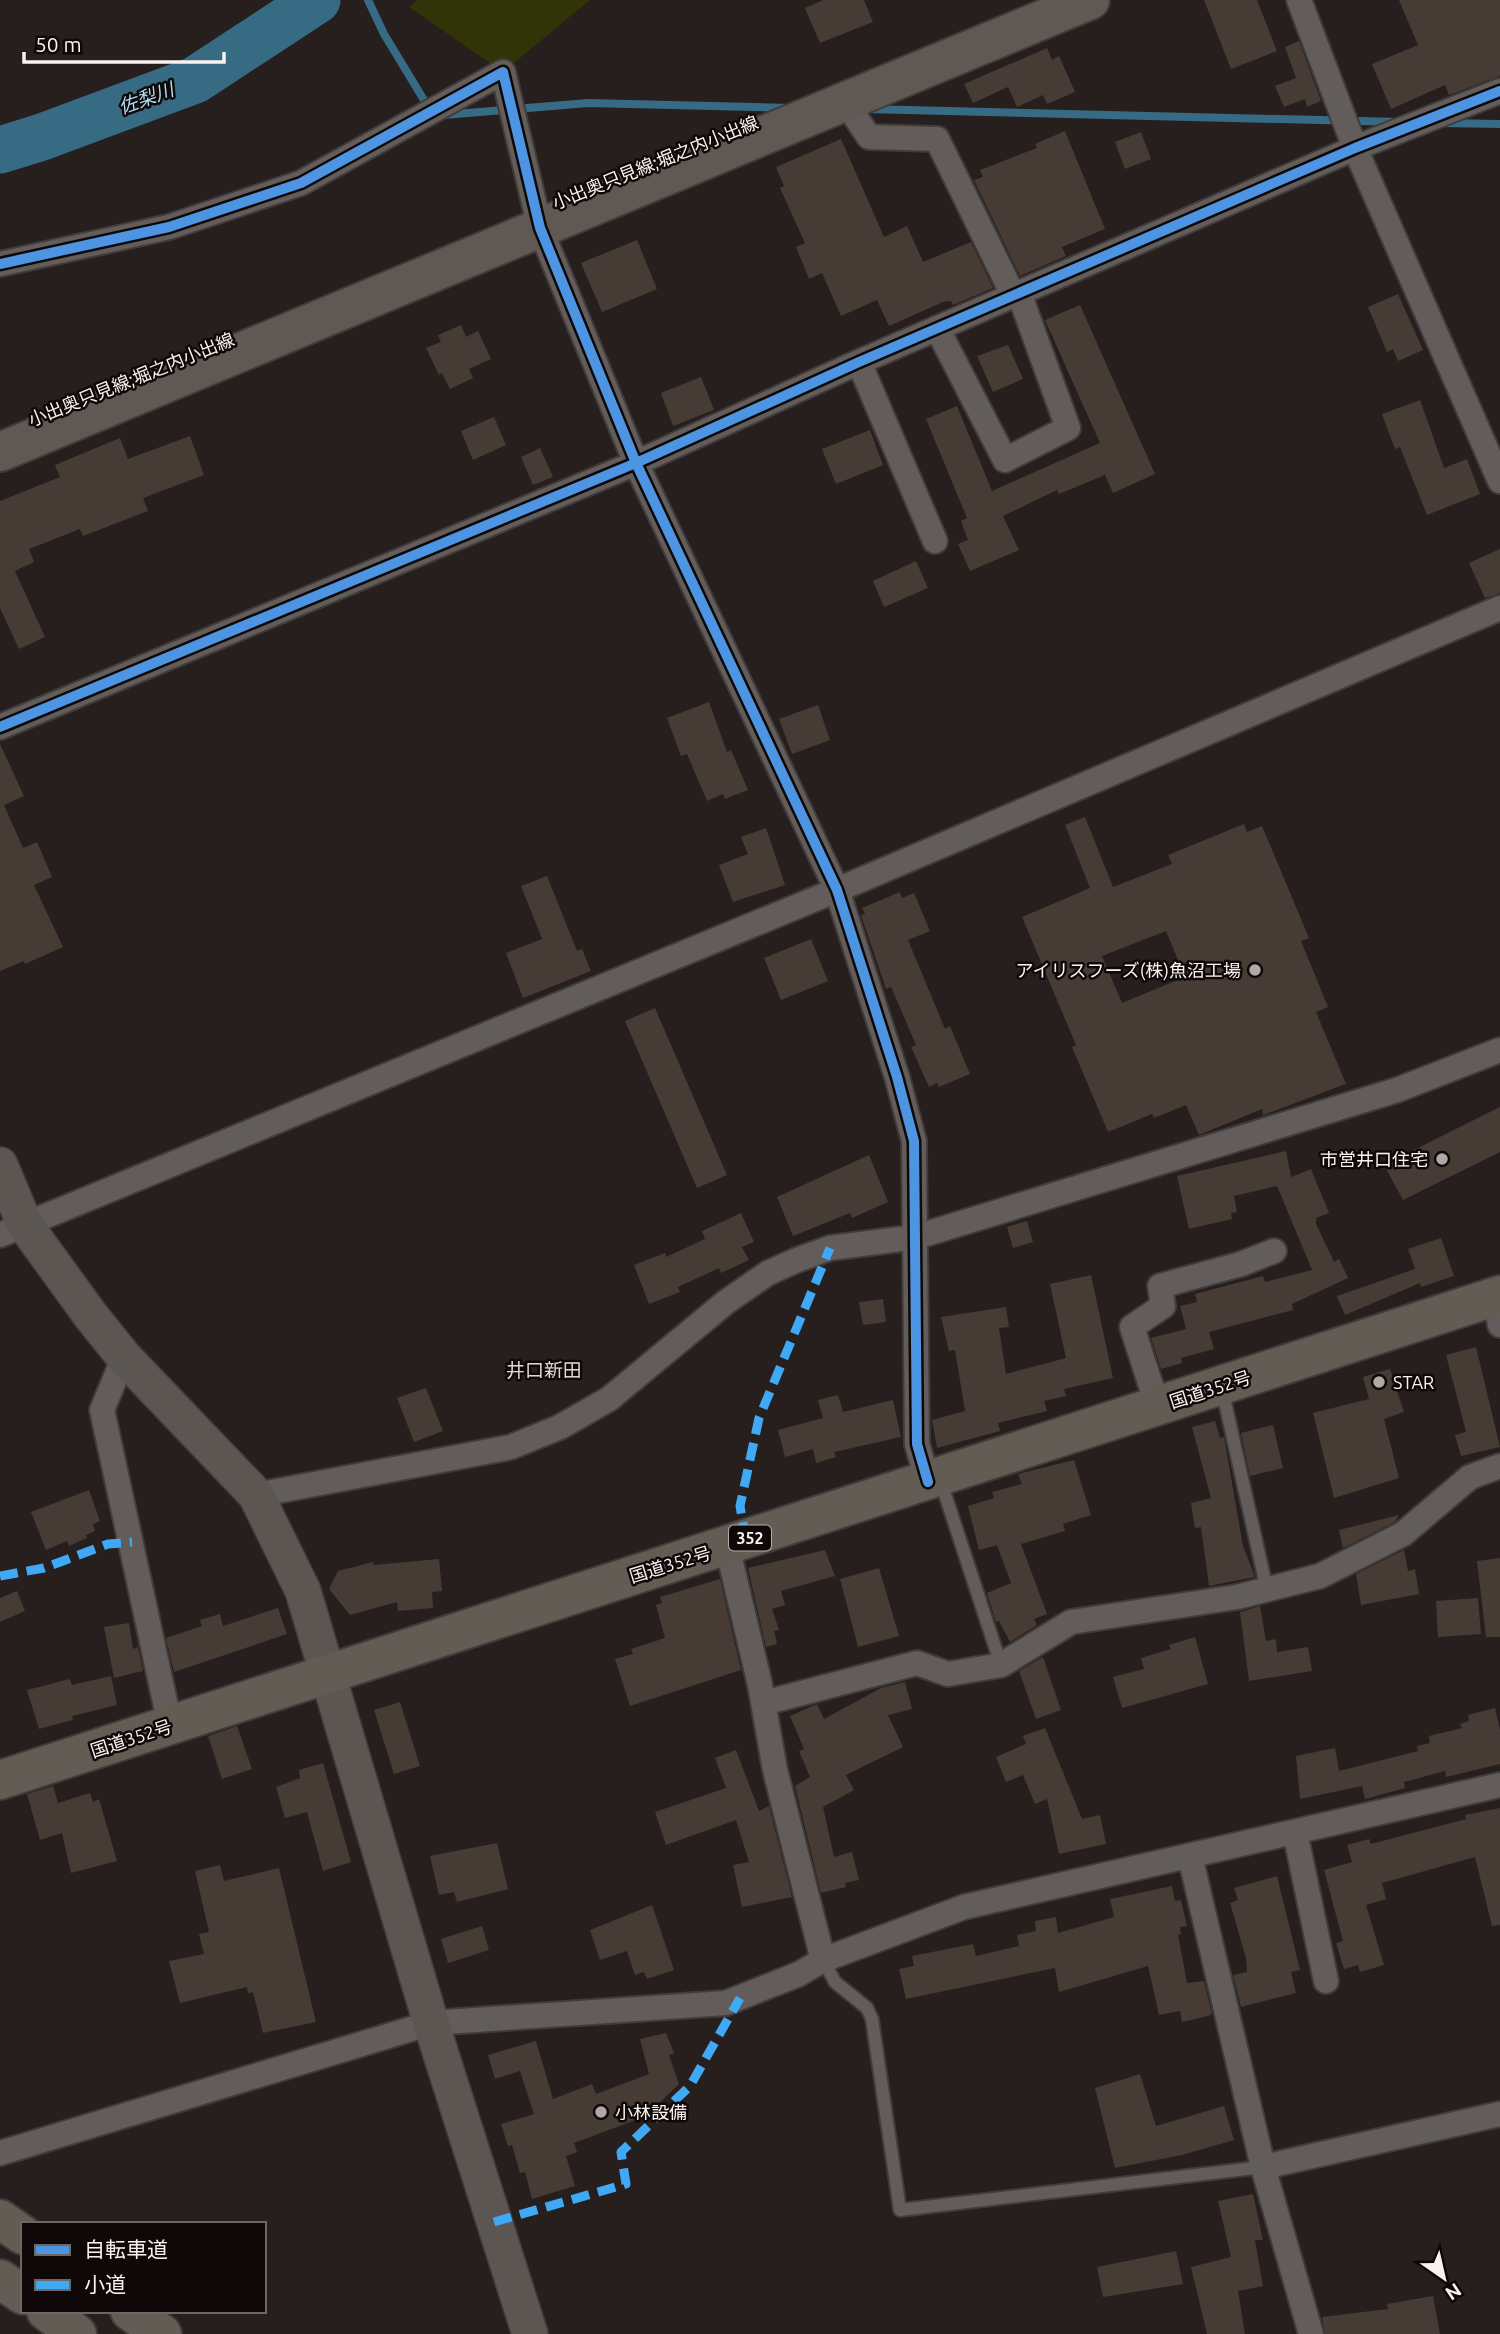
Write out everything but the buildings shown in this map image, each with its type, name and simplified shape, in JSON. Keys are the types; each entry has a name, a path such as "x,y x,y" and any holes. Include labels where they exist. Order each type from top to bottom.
{"highway":[{"name":"国道352号","path":"0,1780 1221,1386 1498,1305"},
{"path":"0,2219 21,2234"},
{"path":"0,2279 21,2294"},
{"path":"49,2313 77,2334"},
{"path":"133,2313 162,2334"}],"main road":[{"name":"小出奥只見線;堀之内小出線","path":"0,452 1090,0"}],"street":[{"path":"1300,0 1355,148 1500,481"},
{"path":"0,264 169,227 301,183 503,72 540,228 636,463 837,890 897,1077 914,1142 917,1444 934,1480"},
{"path":"0,727 636,463 859,362 1355,148 1500,91"},
{"path":"846,103 869,137 937,139 1016,294 1068,428 1005,460 937,328"},
{"path":"859,362 935,541"},
{"path":"12,1230 837,890 1500,608"},
{"path":"256,1495 511,1447 560,1427 609,1399 726,1302 768,1273 830,1248 916,1237 1397,1090 1500,1050"},
{"path":"0,1164 12,1230 124,1357 256,1495 303,1591 431,2023 530,2334"},
{"path":"1152,1389 1132,1327 1163,1306 1160,1286 1241,1264 1274,1251"},
{"path":"124,1357 102,1410 170,1725"},
{"path":"764,1703 917,1663 948,1674 1001,1665 1071,1622 1237,1597 1320,1576 1403,1534 1471,1477 1500,1466"},
{"path":"727,1546 764,1703 775,1770 823,1959"},
{"path":"11,2150 431,2023 726,2003 799,1975 823,1959 964,1907 1500,1785"},
{"path":"1295,1832 1326,1981"},
{"path":"1189,1856 1263,2167 1311,2334"},
{"path":"1263,2167 1500,2113"}],"lane":[{"path":"1221,1386 1267,1590"},
{"path":"934,1480 1001,1665"},
{"path":"823,1959 835,1982 867,2008 872,2019 900,2210 1263,2167"}],"green space":[{"path":"417,0 590,0 503,72 409,7"}],"waterway":[{"name":"佐梨川","path":"0,150 195,80 317,0"},
{"path":"368,0 384,34 430,110"},
{"path":"443,115 588,103 790,108"},
{"path":"866,109 1399,122"},
{"path":"1443,123 1500,124"}],"marked path":[{"path":"746,1540 740,1506 759,1418 830,1248"},
{"path":"0,1576 44,1568 108,1544 132,1542"},
{"path":"494,2222 626,2184 621,2152 690,2086 740,1998"}],"cycle path":[{"path":"0,264 169,227 301,183 503,72 540,228 636,463 837,890 897,1077 914,1141 917,1444 928,1482"},
{"path":"0,727 636,463 859,362 1355,148 1500,91"}],"place":[{"name":"アイリスフーズ(株)魚沼工場","path":"1255,970"},
{"name":"市営井口住宅","path":"1442,1159"},
{"name":"STAR","path":"1379,1382"},
{"name":"小林設備","path":"601,2112"}],"district":[{"name":"井口新田","path":"544,1370"}]}
